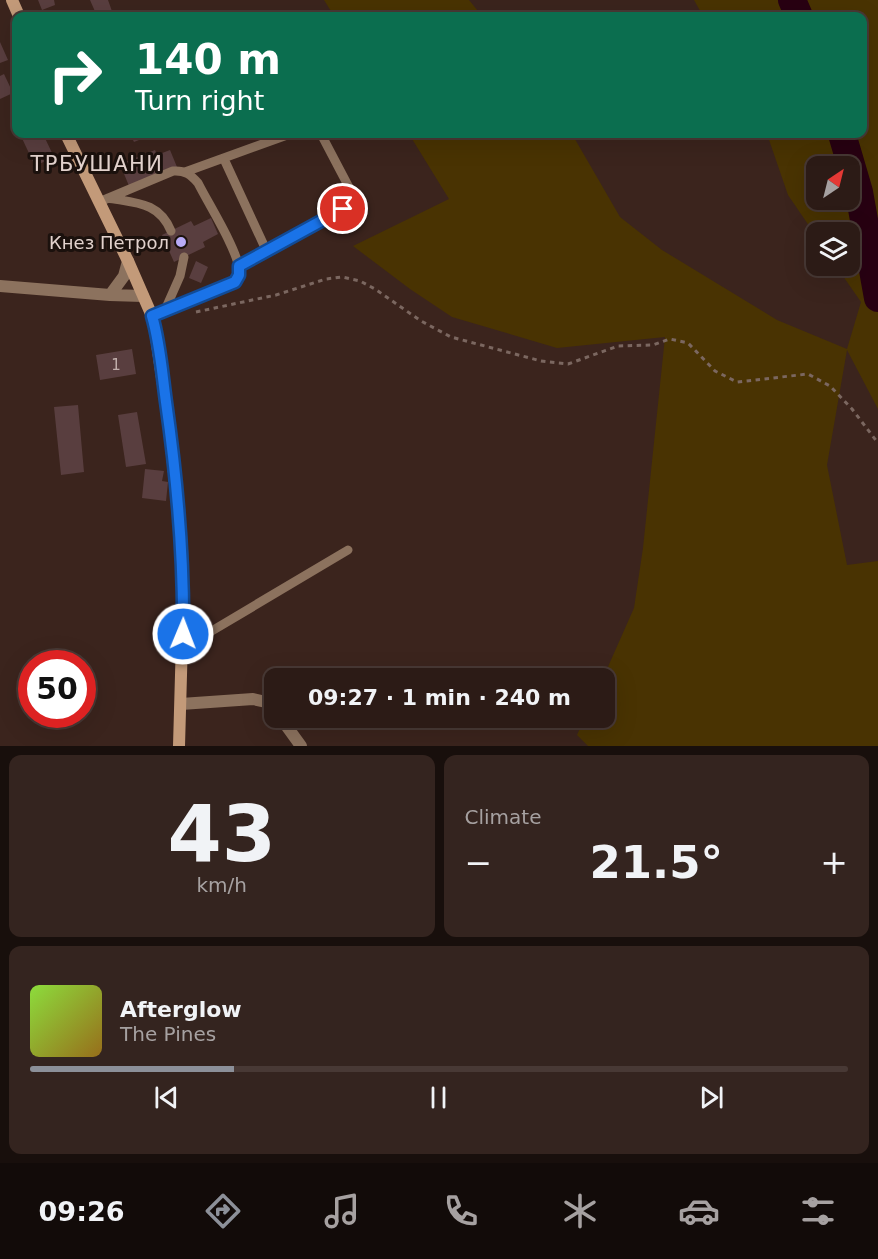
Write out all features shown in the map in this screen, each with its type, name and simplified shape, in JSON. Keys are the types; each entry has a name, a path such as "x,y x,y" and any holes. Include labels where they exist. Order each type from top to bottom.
{"main road":[{"path":"68,138 104,200 152,316 169,426 183,570 179,746"}],"street":[{"path":"110,296 124,276 128,261"},
{"path":"0,285 110,296 143,296"},
{"path":"181,704 253,699 264,702"},
{"path":"288,728 301,746"}],"lane":[{"path":"104,200 173,171 185,172 279,138"},
{"path":"239,266 343,209 349,201 352,193 323,138"},
{"path":"224,159 267,252"},
{"path":"152,316 235,282 239,275 239,266 234,251 198,183 185,172"},
{"path":"104,200 143,204 159,211 171,231"},
{"path":"165,310 180,276 184,257"},
{"path":"183,648 348,550"}],"path":[{"path":"186,314 276,295 333,277 350,279 375,289 421,321 451,337 541,361 568,364 618,346 653,345 670,339 687,343 715,371 737,382 807,374 830,386 878,443"}],"shaded area":[{"path":"324,0 469,0 479,12 332,12"},
{"path":"694,0 878,0 878,409 847,350 827,465 847,565 878,561 878,746 588,746 577,735 580,728 615,728 615,668 607,668 634,608 643,548 665,337 557,348 452,317 353,246 449,199 411,138 574,138 620,217 662,250 777,320 847,349 861,302 843,276 860,276 860,222 806,222 788,195 768,138 867,138 867,12 701,12"}],"building":[{"path":"38,0 54,0 55,5 42,10"},
{"path":"90,0 108,0 112,12 95,12"},
{"path":"0,42 8,60 0,63"},
{"path":"4,74 12,93 0,99 0,76"},
{"path":"22,138 45,138 54,157 35,166"},
{"path":"132,138 144,138 134,142"},
{"path":"155,150 157,155 170,150 177,167 129,186 120,164"},
{"path":"211,218 218,234 203,242 205,247 174,262 162,235 191,221 194,226"},
{"path":"196,261 208,267 201,283 189,278"},
{"path":"132,349 136,374 100,380 96,355"},
{"path":"78,405 84,472 61,475 54,407"},
{"path":"137,412 146,464 126,467 118,415"},
{"path":"145,469 164,471 162,481 168,482 166,501 142,498"}],"waterway":[{"path":"792,0 797,12"},
{"path":"843,138 859,192 878,298"}],"place":[{"name":"Кнез Петрол","path":"181,242"}],"district":[{"name":"ТРБУШАНИ","path":"97,164"}],"route":[{"path":"183,634 180,525 169,426 152,316 235,282 239,275 239,266 343,209"}]}
